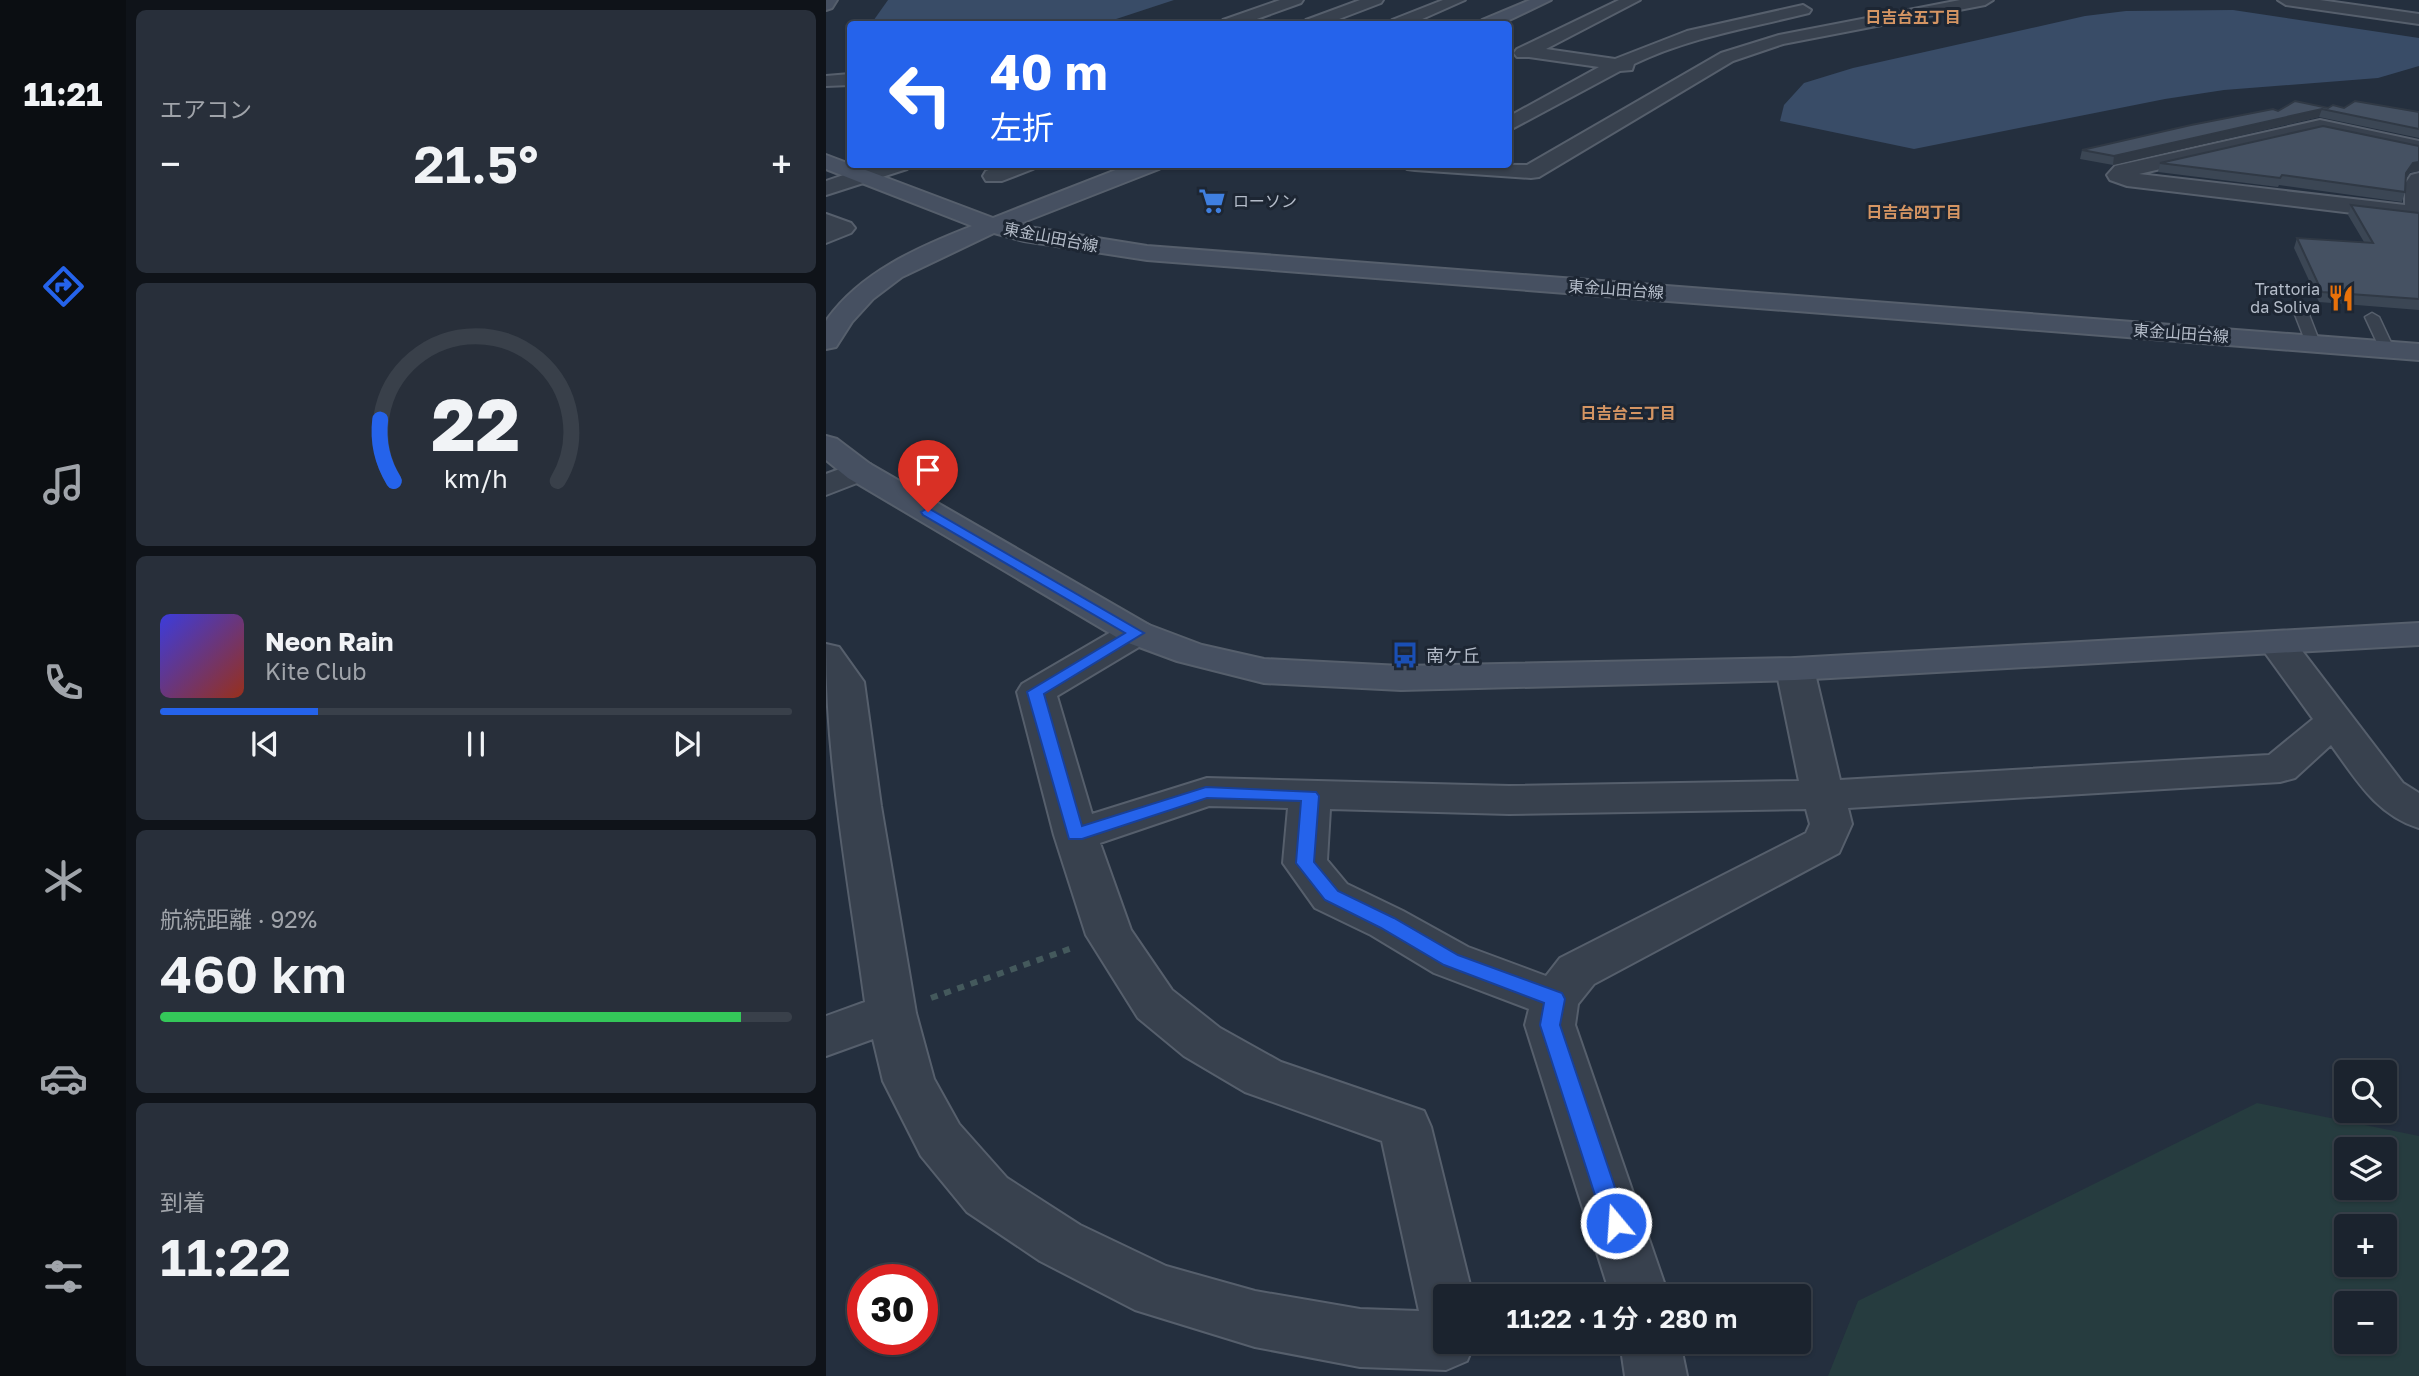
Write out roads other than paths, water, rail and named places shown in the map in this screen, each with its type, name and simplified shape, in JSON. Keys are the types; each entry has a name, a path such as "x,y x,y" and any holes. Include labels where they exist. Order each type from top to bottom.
{"street":[{"path":"826,5 829,0"},
{"path":"1237,21 1295,0"},
{"path":"1320,21 1375,0"},
{"path":"1405,21 1457,0"},
{"path":"1495,21 1544,0"},
{"path":"1473,168 1531,172 1727,57 1779,40 1985,0"},
{"path":"2286,0 2419,19"},
{"path":"1512,123 1618,65 1657,47 1715,28 1816,7"},
{"path":"1512,57 1608,12 1633,8"},
{"path":"1672,21 1715,28"},
{"path":"1527,51 1691,76"},
{"path":"828,82 847,80"},
{"path":"2419,147 2320,126 2118,175 2127,179 2418,214 2416,184 2419,180"},
{"path":"1512,135 1584,140"},
{"name":"東金山田台線","path":"826,161 993,226 1090,246 1234,262 2419,352"},
{"path":"826,188 886,168"},
{"path":"994,176 1015,168"},
{"path":"826,341 864,294 893,272 993,226 1141,168"},
{"path":"826,221 843,228 826,236"},
{"path":"826,445 842,478 1136,633 1190,653 1264,671 1401,678 1795,669 2419,634"},
{"path":"1136,633 1035,692 1108,935 1155,1004 1202,1042 1263,1077 1405,1127 1441,1284"},
{"path":"2277,643 2388,793 2419,813"},
{"path":"826,655 845,682 860,806 891,1013 909,1081 940,1140 988,1195 1060,1242 1156,1291 1255,1319 1360,1338 1433,1340"},
{"path":"1636,1284 1550,1025 1555,999 1577,971 1824,842 1831,824 1807,732 1795,669"},
{"path":"1076,835 1206,793 1508,800 1824,795 2280,768 2334,721"},
{"path":"1310,796 1305,863 1331,896 1387,923 1451,960 1555,999"},
{"path":"826,1036 891,1013"},
{"path":"1652,1354 1656,1376"}],"lane":[{"path":"2301,312 2313,343"},
{"path":"2372,317 2387,349"}],"water":[{"path":"888,0 1174,0 1110,21 873,21"},
{"path":"2233,10 2419,38 2419,66 2378,78 2224,90 2165,99 1914,149 1780,121 1784,105 1804,83 1853,68 2085,16 2126,11"}],"place":[{"name":"ローソン","path":"1212,201"},
{"name":"Trattoria da Soliva","path":"2341,298"},
{"name":"南ケ丘","path":"1405,655"}],"district":[{"name":"日吉台五丁目","path":"1913,17"},
{"name":"日吉台四丁目","path":"1914,212"},
{"name":"日吉台三丁目","path":"1628,413"}]}
